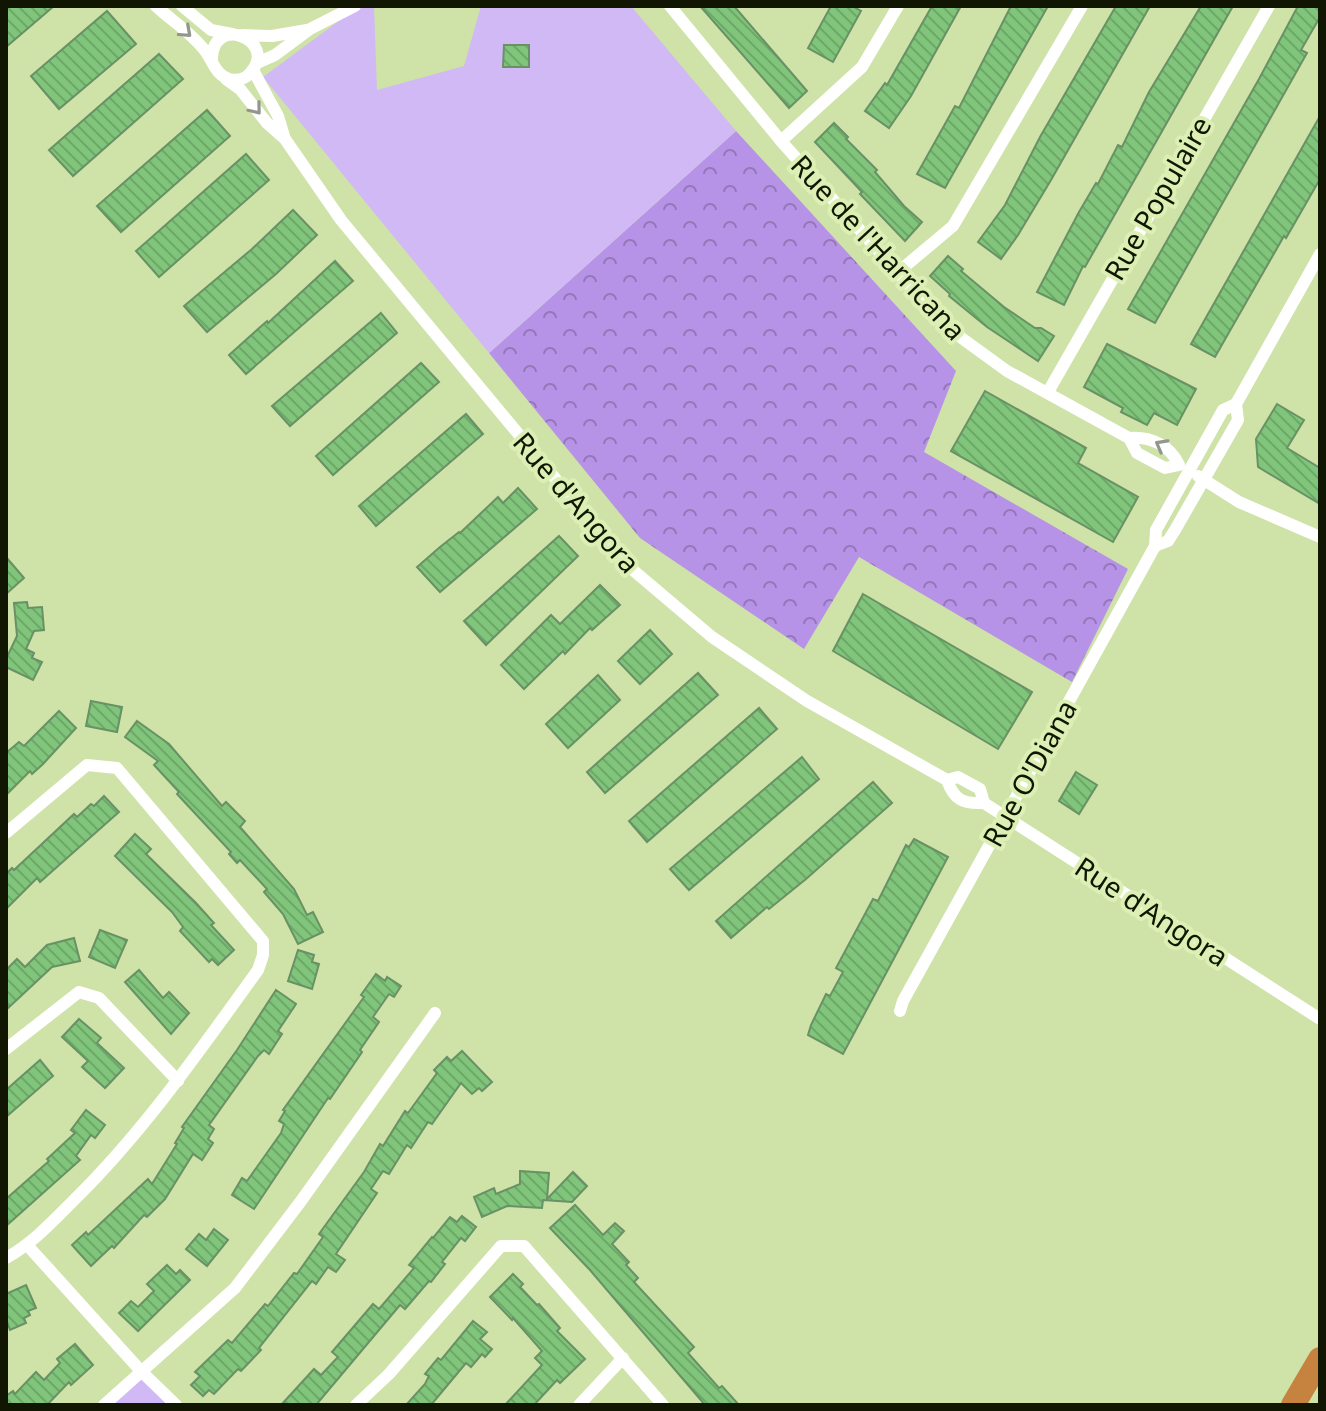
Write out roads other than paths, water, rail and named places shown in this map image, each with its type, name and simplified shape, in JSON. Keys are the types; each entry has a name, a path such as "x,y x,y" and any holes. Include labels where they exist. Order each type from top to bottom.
{"highway":[{"path":"1293,1405 1320,1359"}],"street":[{"path":"156,6 189,33 226,79 241,79 310,29 355,6"},
{"path":"182,6 211,30 272,36 310,29"},
{"name":"Rue de l'Harricana","path":"670,6 781,141 945,326 1007,371 1129,438 1137,453 1165,468 1184,468 1239,502 1320,537"},
{"path":"781,141 862,67 898,6"},
{"path":"897,273 953,226 1082,6"},
{"name":"Rue Populaire","path":"1048,392 1269,6"},
{"path":"212,62 214,47 225,37 236,34 252,42 256,48 255,67"},
{"name":"Rue d'Angora","path":"255,67 285,139"},
{"name":"Rue d'Angora","path":"226,79 240,89 267,123 285,139 341,220 627,565 712,637 807,701 947,780 952,794 969,804 984,803 1320,1019"},
{"name":"Rue O'Diana","path":"901,1006 1155,546 1156,530 1184,468 1223,410 1236,404 1320,254"},
{"name":"Rue O'Diana","path":"1155,546 1168,541 1204,480 1238,420 1236,404"},
{"path":"6,833 87,765 117,768 263,941 258,970 178,1081 116,1158 28,1246 6,1258"},
{"path":"6,1049 79,992 99,998 178,1081"},
{"path":"104,1405 235,1288 435,1013"},
{"path":"28,1246 140,1370 176,1405"},
{"path":"356,1405 389,1374 501,1246 524,1246 663,1405"},
{"path":"579,1405 623,1358"}]}
